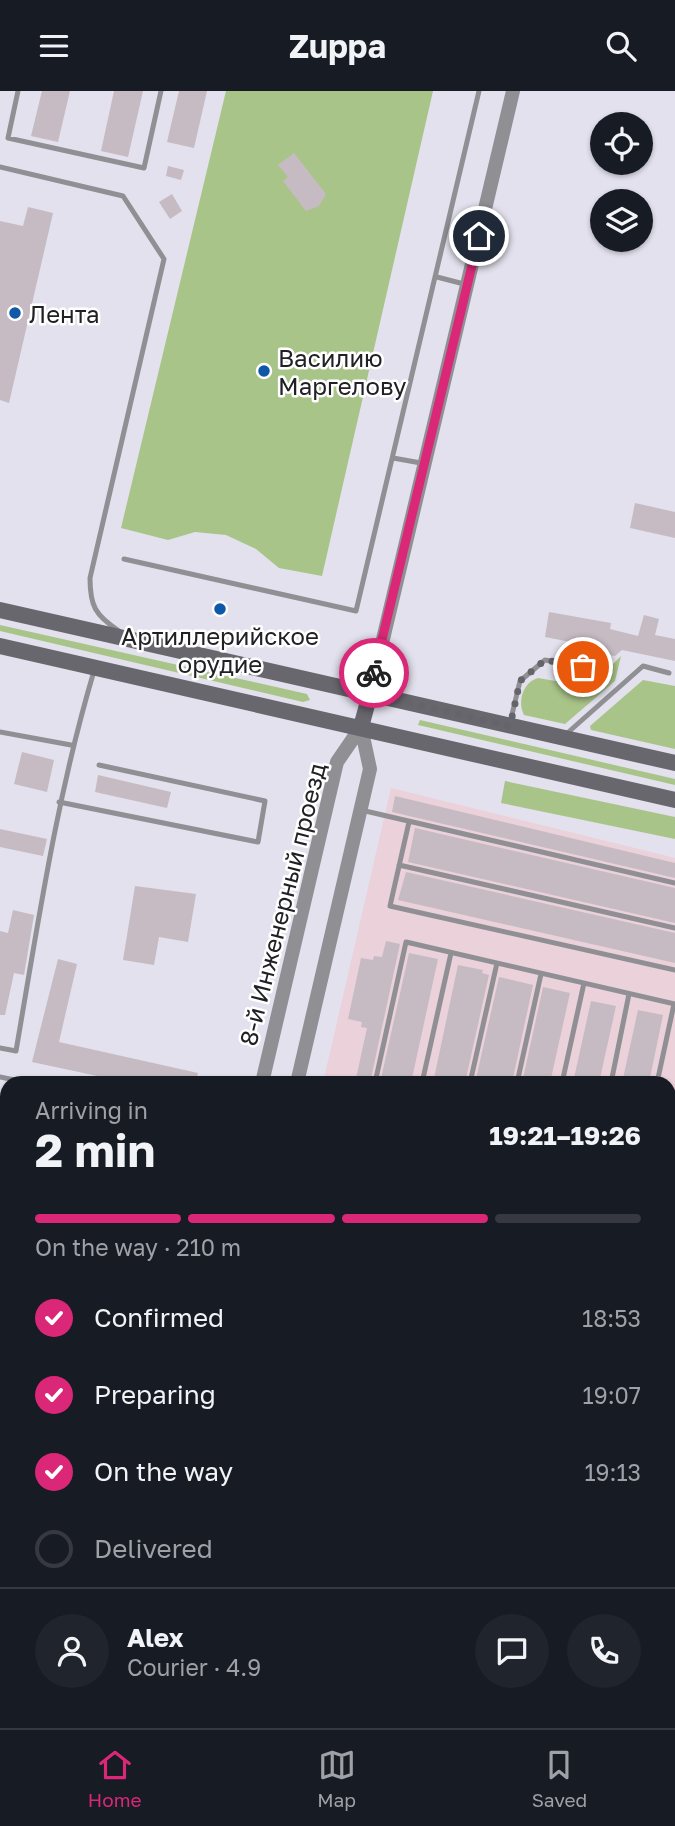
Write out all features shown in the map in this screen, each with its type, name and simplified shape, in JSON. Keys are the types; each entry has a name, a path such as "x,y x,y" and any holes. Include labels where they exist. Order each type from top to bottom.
{"main road":[{"path":"0,610 675,763"},
{"path":"0,646 675,800"},
{"path":"361,727 369,694"}],"street":[{"path":"369,694 513,91"},
{"path":"299,1076 370,769 361,727"},
{"name":"8-й Инженерный проезд","path":"264,1076 337,762 361,727"}],"lane":[{"path":"18,91 8,138 144,168 161,91"},
{"path":"124,559 356,611 479,91"},
{"path":"0,167 123,196 164,259 90,577 90,602 104,621 133,641"},
{"path":"436,277 468,285"},
{"path":"393,458 425,464"},
{"path":"510,726 520,681 545,660 602,671"},
{"path":"562,738 643,666 668,673"},
{"path":"0,1048 16,1051 71,745 94,668"},
{"path":"0,732 71,745"},
{"path":"60,803 258,842 265,801 99,765"},
{"path":"360,810 675,883"},
{"path":"409,822 390,906 675,970"},
{"path":"399,865 675,927"},
{"path":"376,1076 405,942 674,1004 659,1076"},
{"path":"424,1076 451,953"},
{"path":"472,1076 497,964"},
{"path":"519,1076 541,974"},
{"path":"564,1076 584,983"},
{"path":"612,1076 629,994"}],"shaded area":[{"path":"391,788 675,858 675,1076 325,1076"}],"green space":[{"path":"226,91 433,91 322,576 279,568 256,549 226,535 195,532 168,540 121,528"},
{"path":"0,625 307,694 310,700 303,702 0,631"},
{"path":"621,656 615,681 565,724 524,715 521,699 525,688 533,680 538,678 601,689 609,683 613,664"},
{"path":"643,680 675,686 675,749 591,730 590,726"},
{"path":"420,720 675,779 675,785 418,725"},
{"path":"505,781 675,817 675,839 501,803"}],"building":[{"path":"42,91 70,91 58,142 31,136"},
{"path":"114,91 143,91 128,157 101,151"},
{"path":"179,91 207,91 194,148 167,142"},
{"path":"294,153 326,194 319,206 306,211 283,181 288,177 278,165"},
{"path":"168,166 184,170 181,180 166,176"},
{"path":"172,194 182,211 170,219 159,202"},
{"name":"Лента","path":"28,207 53,213 9,403 0,400 0,221 23,226"},
{"path":"635,503 675,512 675,538 630,528"},
{"path":"549,612 611,623 610,629 638,636 644,615 659,619 655,635 675,639 675,661 622,650 615,656 609,655 606,649 545,637"},
{"path":"22,752 54,760 47,792 14,784"},
{"path":"98,775 171,792 167,808 95,792"},
{"path":"395,796 675,863 675,878 392,812"},
{"path":"415,828 675,888 675,923 408,862"},
{"path":"0,829 47,839 43,856 0,847"},
{"path":"406,872 675,933 675,963 398,900"},
{"path":"135,886 196,894 188,942 159,937 154,965 123,960"},
{"path":"13,910 34,915 24,975 14,973 5,1015 0,1015 0,931 8,933"},
{"path":"386,941 400,944 372,1076 357,1076 367,1028 361,1027 362,1022 348,1019 361,958 373,960 374,956 382,957"},
{"path":"409,953 438,959 413,1076 382,1076"},
{"path":"58,959 77,964 59,1042 198,1073 197,1076 97,1076 32,1062"},
{"path":"458,965 483,970 482,973 489,975 467,1076 434,1076"},
{"path":"499,977 533,985 514,1076 477,1076"},
{"path":"543,987 570,993 552,1076 524,1076"},
{"path":"591,1001 616,1006 601,1076 575,1076"},
{"path":"638,1010 663,1015 650,1076 624,1076"}],"way so far":[{"path":"374,673 369,694 510,726 520,681 545,660 583,667"}],"place":[{"name":"Лента","path":"15,313"},
{"name":"Василию Маргелову","path":"264,371"},
{"name":"Артиллерийское орудие","path":"220,609"}],"route":[{"path":"374,673 479,236"}]}
